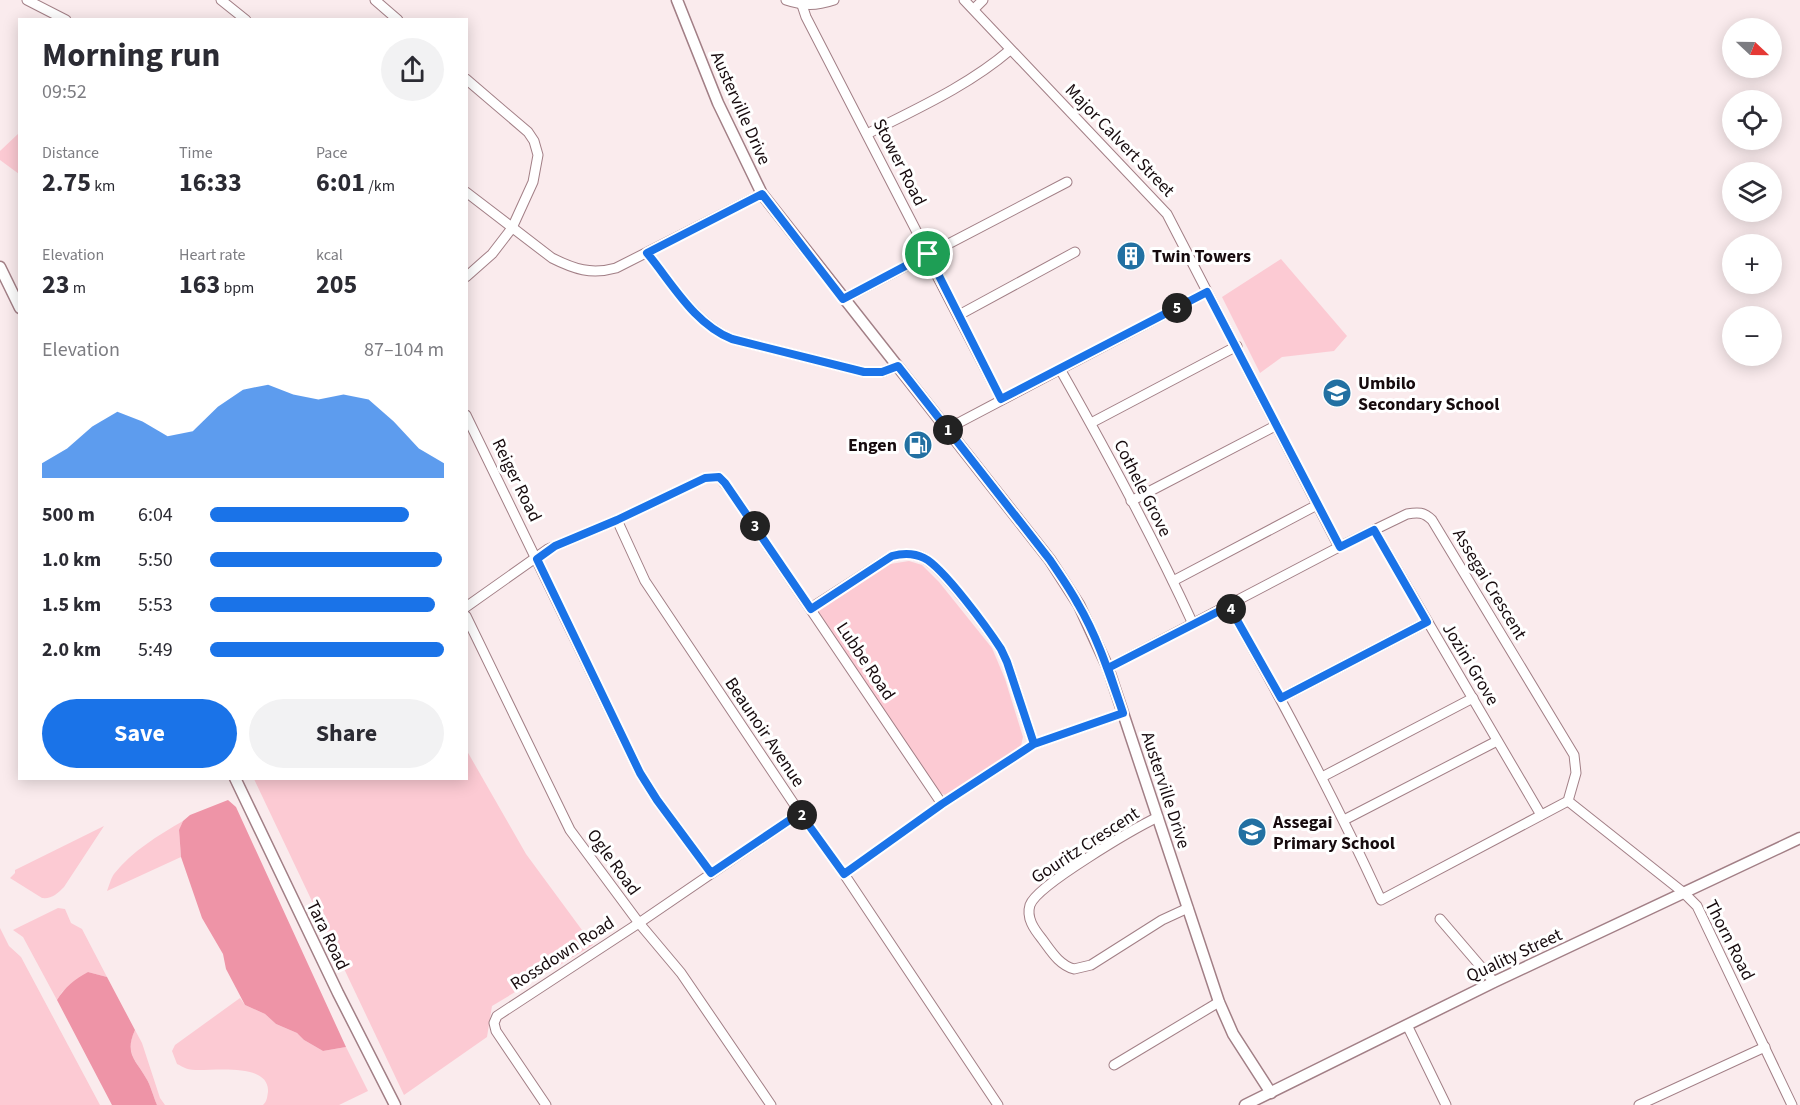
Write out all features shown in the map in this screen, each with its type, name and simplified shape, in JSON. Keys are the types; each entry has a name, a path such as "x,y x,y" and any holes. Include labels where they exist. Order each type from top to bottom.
{"street":[{"path":"27,0 62,18"},
{"path":"48,11 54,0"},
{"path":"220,0 243,18"},
{"path":"375,0 396,18"},
{"name":"Austerville Drive","path":"677,0 718,103 762,194 1062,577 1083,613 1108,668 1219,1002 1233,1034 1271,1093"},
{"path":"786,0 814,6 834,0"},
{"name":"Major Calvert Street","path":"964,0 1158,202 1173,224 1340,547"},
{"path":"974,9 983,0"},
{"name":"Stower Road","path":"802,5 1001,399"},
{"path":"867,134 962,85 991,67 1010,50"},
{"path":"468,81 528,132 538,154 533,182 512,228 487,258 468,275"},
{"path":"843,299 1068,182"},
{"path":"468,194 552,258 583,271 594,272 616,268 762,194"},
{"path":"959,315 1075,252"},
{"path":"647,253 699,317 720,334 864,372 882,372 898,366"},
{"path":"0,267 18,304"},
{"path":"947,429 1207,292"},
{"path":"1091,423 1237,346"},
{"name":"Cothele Grove","path":"1060,369 1091,423 1193,624"},
{"name":"Reiger Road","path":"468,420 640,773 711,873"},
{"path":"1131,501 1277,426"},
{"name":"Lubbe Road","path":"468,606 555,546 617,520 705,478 719,477 942,804"},
{"path":"1173,581 1317,505"},
{"name":"Assegai Crescent","path":"1108,668 1407,514 1418,512 1426,514 1432,520 1574,755 1576,773 1568,801"},
{"name":"Beaunoir Avenue","path":"617,520 645,581 998,1105"},
{"name":"Jozini Grove","path":"1374,530 1541,815"},
{"path":"811,609 892,556 901,554 923,558 940,570 1001,649 1034,744"},
{"path":"1229,606 1322,777 1381,900 1568,801"},
{"name":"Ogle Road","path":"468,620 565,821 639,923 681,973 771,1105"},
{"path":"1281,698 1427,622"},
{"path":"1322,777 1473,698"},
{"path":"844,874 942,804 1034,744 1123,713"},
{"path":"1344,820 1497,741"},
{"name":"Tara Road","path":"236,780 338,993 395,1105"},
{"name":"Thorn Road","path":"1568,801 1684,893 1697,906 1792,1105"},
{"name":"Rossdown Road","path":"546,1105 496,1031 494,1023 497,1016 800,813"},
{"name":"Gouritz Crescent","path":"1158,817 1086,859 1041,891 1030,904 1030,921 1060,961 1074,969 1091,965 1162,920 1188,908"},
{"name":"Quality Street","path":"1245,1105 1494,982 1800,838"},
{"path":"1440,919 1494,982"},
{"path":"1114,1065 1219,1002"},
{"path":"1407,1025 1446,1105"},
{"path":"1639,1105 1765,1047"}],"shaded area":[{"path":"18,134 18,173 0,160 0,151"},
{"path":"1281,259 1347,336 1334,351 1282,357 1260,373 1222,297"},
{"path":"909,561 922,565 939,582 992,648 1005,679 1023,737 1021,746 947,796 939,792 818,611 890,564"},
{"path":"468,753 526,854 593,945 492,1006 487,1037 404,1095 254,780 468,780"},
{"path":"228,800 236,807 346,1047 323,1051 297,1033 276,1024 265,1014 245,1005 226,969 223,954 202,918 181,857 179,830 183,821 190,815"},
{"path":"183,821 179,831 181,857 107,891 114,874 129,858 155,838"},
{"path":"104,826 64,887 54,896 42,898 10,878 15,870"},
{"path":"58,908 65,909 71,923 82,929 107,977 88,972 62,992 57,1000 23,937 13,930"},
{"path":"0,928 9,946 21,957 100,1105 0,1105"},
{"path":"88,972 107,977 135,1030 131,1051 148,1081 157,1105 112,1105 57,1000 63,991"},
{"path":"240,998 245,1005 265,1014 276,1024 297,1033 323,1051 346,1047 368,1091 339,1105 263,1105 268,1092 266,1082 260,1076 239,1070 192,1070 177,1064 172,1051 175,1045"},
{"path":"135,1030 142,1043 160,1098 165,1105 157,1105 148,1081 131,1051"}],"place":[{"name":"Twin Towers","path":"1131,256"},
{"name":"Umbilo Secondary School","path":"1337,393"},
{"name":"Engen","path":"918,445"},
{"name":"Assegai Primary School","path":"1252,832"}],"route":[{"path":"928,254 843,299 762,194 647,253 699,317 720,334 864,372 882,372 898,366 1050,560 1066,584 1092,630 1123,713 1034,744 942,804 844,874 800,813 711,873 640,773 537,559 548,549 617,520 705,478 719,477 725,483 811,609 892,556 914,555 933,563 1001,649 1034,744 1078,728 1123,713 1108,668 1229,606 1281,698 1427,622 1374,530 1340,547 1207,292 1001,399 936,274 928,254"}]}
